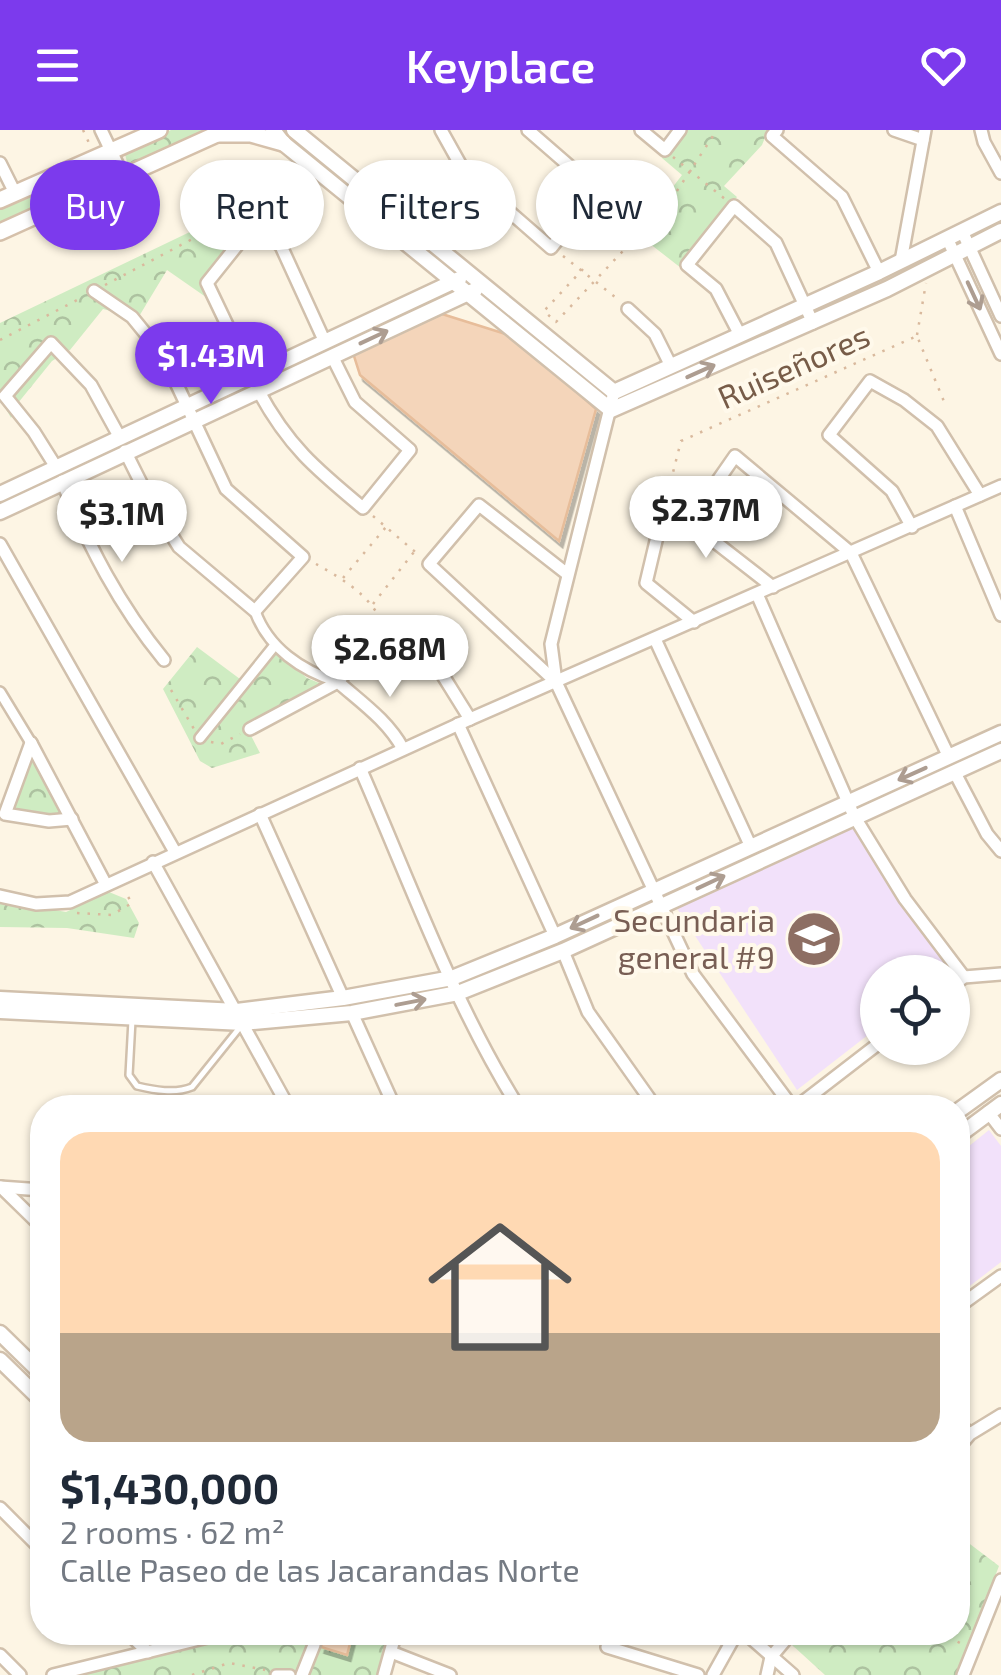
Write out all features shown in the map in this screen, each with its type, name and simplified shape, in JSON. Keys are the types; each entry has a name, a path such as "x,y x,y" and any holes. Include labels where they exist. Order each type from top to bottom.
{"main road":[{"path":"7,196 159,130"},
{"path":"160,160 222,132 283,134"},
{"path":"0,232 30,218"}],"street":[{"path":"101,130 117,160"},
{"path":"440,130 465,174 536,235"},
{"path":"528,130 562,160"},
{"path":"641,130 665,150 680,130"},
{"path":"894,130 924,135 901,262"},
{"path":"982,130 984,142 1001,173"},
{"path":"775,133 842,197 879,272"},
{"path":"283,134 469,274 614,392"},
{"path":"283,134 468,294 611,410"},
{"path":"0,163 7,196"},
{"path":"740,336 716,289 687,266 734,206 776,243 813,322"},
{"path":"614,392 901,262 1001,212"},
{"path":"611,410 813,322 1001,230"},
{"path":"962,231 1001,316"},
{"path":"947,238 1001,354"},
{"path":"233,250 207,283 251,375"},
{"path":"283,250 324,340"},
{"path":"0,494 125,452 251,375 469,274"},
{"path":"0,512 119,436 258,390 483,286"},
{"path":"94,290 115,304 163,355 226,489 303,556 255,611"},
{"path":"628,308 655,334 672,366"},
{"path":"119,436 91,385 51,343 6,396 59,474 104,574 132,621 164,660"},
{"path":"258,390 277,426 303,458 363,508 410,450 356,402 332,356"},
{"path":"912,526 892,491 829,435 870,381 904,400 937,426 980,496"},
{"path":"614,392 551,644 556,682 692,974 784,1095"},
{"path":"125,452 149,499 180,546 255,611 275,645 311,673 338,682 381,719 403,749"},
{"path":"690,522 736,456 852,553 948,757"},
{"path":"0,896 53,904 70,902 360,768 1001,486"},
{"path":"694,622 646,584 666,503 772,587"},
{"path":"556,682 429,564 479,505 566,574"},
{"path":"955,506 1001,615"},
{"path":"0,544 175,852"},
{"path":"757,594 851,810 906,899 948,955"},
{"path":"250,729 338,682 384,625 442,674 555,936"},
{"path":"654,638 751,847"},
{"path":"200,738 275,645"},
{"path":"0,692 105,883"},
{"path":"240,1017 343,998 455,985 555,936 655,899 851,810 1001,733"},
{"path":"31,743 3,813 50,821 72,819"},
{"path":"0,1011 20,1006 240,1017 352,1014 562,951 751,847 956,772 1001,751"},
{"path":"360,768 455,985 511,1095"},
{"path":"956,772 987,834 1001,851"},
{"path":"260,814 343,998"},
{"path":"153,862 282,1095"},
{"path":"562,951 588,1012 647,1095"},
{"path":"970,977 1001,974"},
{"path":"0,999 20,1006 132,1017 169,1014"},
{"path":"352,1014 389,1095"},
{"path":"811,1095 860,1058"},
{"path":"970,1102 1001,1080"},
{"path":"970,1127 995,1108 1001,1130"},
{"path":"0,1186 30,1189"},
{"path":"0,1186 30,1215"},
{"path":"970,1298 1001,1276"},
{"path":"1,1335 30,1363"},
{"path":"0,1360 30,1389"},
{"path":"970,1434 1001,1416"},
{"path":"0,1508 30,1538"},
{"path":"963,1675 1001,1580"},
{"path":"141,1645 148,1652"},
{"path":"53,1675 176,1645"},
{"path":"302,1675 314,1645"},
{"path":"384,1675 393,1645"},
{"path":"713,1675 732,1645"},
{"path":"756,1645 793,1675"},
{"path":"767,1675 771,1657 781,1645"},
{"path":"607,1646 698,1675"},
{"path":"391,1652 450,1675"},
{"path":"0,1655 20,1675"}],"lane":[{"path":"132,1017 128,1076 137,1086 182,1091 192,1088 240,1017"}],"path":[{"path":"583,269 544,311 556,322 638,237 692,172 717,130"},
{"path":"665,150 734,206"},
{"path":"0,340 180,245"},
{"path":"554,250 596,279 628,308"},
{"path":"917,336 929,268"},
{"name":"Ruiseñores","path":"666,503 680,442 917,336 945,404"},
{"path":"363,508 429,564"},
{"path":"342,579 386,527"},
{"path":"372,605 414,552"},
{"path":"303,556 342,579 372,605 384,625"},
{"path":"172,690 200,738 221,744 250,729"},
{"path":"965,1645 973,1649"},
{"path":"192,1675 229,1664 284,1675"}],"shaded area":[{"name":"Secundaria general #9","path":"853,822 941,955 860,955 860,1041 797,1090 676,907"},
{"path":"989,1130 1001,1146 1001,1262 970,1286 970,1145"}],"green space":[{"path":"171,130 216,130 149,160 126,160 124,151"},
{"path":"684,130 768,130 762,145 724,186 737,197 681,268 658,250 678,250 678,180 682,175 678,160 662,158"},
{"path":"30,192 30,213 0,227 0,206"},
{"path":"180,237 180,250 237,250 212,283 213,302 167,270 138,318 103,309 70,350 52,361 18,403 11,418 0,398 0,323 152,250 160,250 160,246"},
{"path":"268,643 307,678 324,685 246,726 260,753 212,768 200,761 163,689 197,647 240,679"},
{"path":"32,752 69,818 9,812"},
{"path":"109,892 126,899 139,923 134,938 67,928 0,927 0,900 66,912"},
{"path":"970,1544 999,1566 970,1641"},
{"path":"186,1645 312,1645 301,1675 83,1675"},
{"path":"316,1645 389,1645 380,1675 305,1675"},
{"path":"792,1645 969,1645 957,1675 825,1675"}],"building":[{"path":"442,314 515,337 596,409 559,541 360,375 353,353"},
{"path":"322,1645 350,1645 347,1655"}],"place":[{"name":"Secundaria general #9","path":"814,939"}]}
